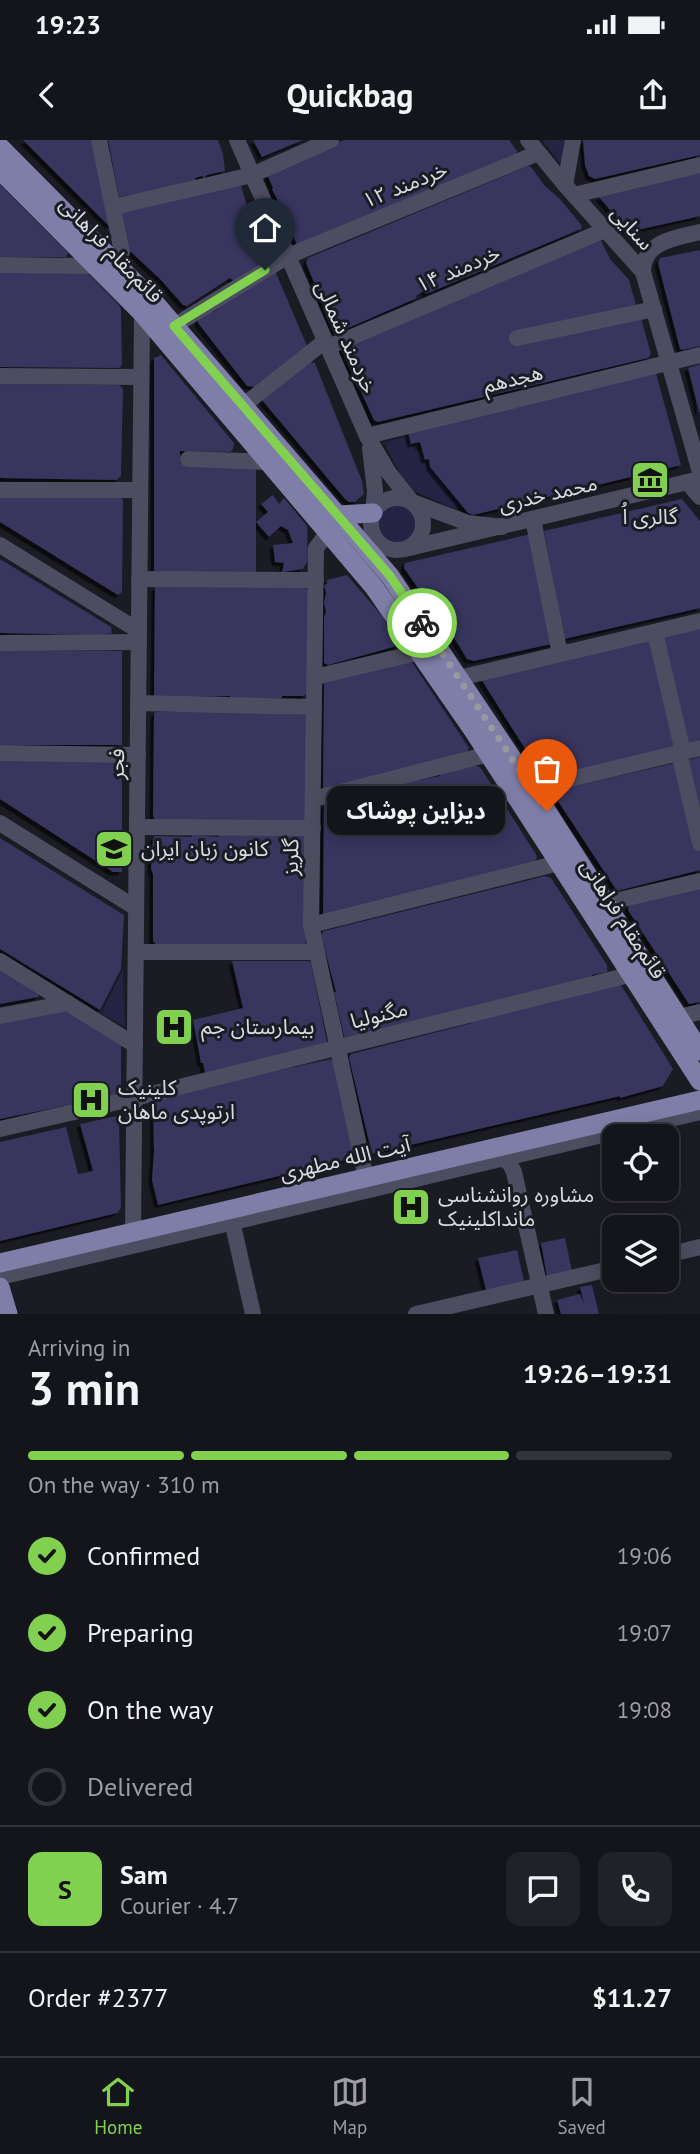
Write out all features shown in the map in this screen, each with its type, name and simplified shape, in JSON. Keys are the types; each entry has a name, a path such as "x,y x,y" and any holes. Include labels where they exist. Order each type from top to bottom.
{"main road":[{"name":"قائم‌مقام فراهانی","path":"0,147 148,307 267,462 327,534 390,576 532,788 700,1051"},
{"name":"قائم‌مقام فراهانی","path":"0,170 95,266 174,326 338,515 363,560 374,587 489,754 700,1081"},
{"path":"338,515 373,513"},
{"name":"آیت الله مطهری","path":"0,1263 133,1232 231,1216 366,1178 498,1153 700,1100"},
{"path":"0,1287 8,1314"}],"street":[{"path":"99,140 122,252"},
{"name":"خردمند شمالی","path":"237,140 367,436 389,473 412,502"},
{"path":"113,207 252,174 331,140"},
{"name":"سنایی","path":"527,140 643,272 669,362 700,497"},
{"path":"573,140 569,190 700,165"},
{"name":"خردمند ۱۲","path":"174,326 288,256 538,153"},
{"name":"خردمند ۱۴","path":"244,405 326,344 605,230"},
{"path":"643,272 647,256 661,242 700,232"},
{"path":"0,265 95,266"},
{"name":"فجر","path":"133,1232 141,377 148,307"},
{"path":"517,338 654,309"},
{"name":"هجدهم","path":"367,436 700,355"},
{"path":"0,376 141,377"},
{"name":"خردمند شمالی","path":"367,436 375,484 373,513"},
{"path":"188,459 267,462"},
{"name":"محمد خدری","path":"363,560 696,478"},
{"path":"0,489 140,489"},
{"path":"412,502 422,515 419,539 401,550 389,549 376,541 371,527 373,513 383,501 390,498 405,498 468,523 502,527"},
{"path":"533,519 560,654"},
{"name":"گلریز","path":"327,534 316,548 312,925 366,1178"},
{"path":"0,545 139,637"},
{"path":"139,579 316,580"},
{"path":"459,678 700,621"},
{"path":"655,632 700,843"},
{"path":"0,643 139,637"},
{"path":"315,677 420,652"},
{"path":"138,703 314,707"},
{"path":"532,788 700,748"},
{"path":"0,753 138,755"},
{"path":"313,799 489,754"},
{"path":"0,823 136,908"},
{"path":"137,827 313,828"},
{"path":"312,925 559,863"},
{"path":"606,903 700,881"},
{"path":"136,952 317,952"},
{"path":"0,961 135,1045"},
{"name":"مگنولیا","path":"0,1129 633,974"},
{"path":"0,1016 68,1003"},
{"path":"679,1017 700,1012"},
{"path":"0,1277 231,1216 498,1153 700,1112"},
{"path":"498,1153 514,1172 546,1314"},
{"path":"231,1216 253,1314"},
{"path":"679,1252 700,1247"},
{"path":"416,1314 602,1271"}],"shaded area":[{"path":"542,140 565,140 563,167"},
{"path":"409,436 415,451 422,450 425,462 459,506 455,509 410,489 404,482 384,442"},
{"path":"399,502 414,508 420,523 414,538 399,544 384,538 378,523 384,508"},
{"path":"123,970 125,1027 101,1013"}],"building":[{"path":"23,140 94,140 112,224 108,225"},
{"path":"108,140 218,140 225,171 195,178 196,182 119,197"},
{"path":"253,140 303,140 262,157"},
{"path":"344,140 509,140 517,151 516,154 297,245 266,172"},
{"path":"583,140 700,140 700,155 595,179 589,176 585,165"},
{"path":"528,166 561,200 582,226 581,229 426,294 425,290 416,296 417,298 339,332 334,330 306,263 308,258"},
{"path":"700,172 700,216 633,231 627,230 599,197"},
{"path":"240,183 267,255 265,260 233,281 230,278 187,306 183,305 130,251 121,208"},
{"path":"0,184 68,253 66,257 0,257"},
{"path":"599,236 610,259 629,280 636,305 524,330 641,318 651,354 648,358 378,422 374,420 341,348"},
{"path":"700,250 700,346 683,350 680,349 658,263 660,258"},
{"path":"272,272 276,273 307,346 256,387 247,386 198,323 198,319 211,309 213,312"},
{"path":"0,273 90,275 121,309 122,365 119,368 0,367"},
{"path":"161,355 234,443 230,452 180,451 180,463 256,469 256,573 154,573 154,358"},
{"path":"309,362 315,363 362,481 364,494 355,502 345,499 262,400"},
{"path":"700,364 700,412 699,412 688,368"},
{"path":"656,373 681,465 473,515 468,513 430,467 420,442 411,444 408,432"},
{"path":"0,384 119,385 123,389 121,476 117,480 0,478"},
{"path":"0,494 119,496 123,500 122,592 118,595 0,522"},
{"path":"273,495 279,504 284,498 307,526 308,560 303,569 282,572 284,563 275,562 273,545 293,543 288,530 281,526 269,537 256,522 268,512 261,504"},
{"path":"682,499 700,521 700,608 564,639 544,531"},
{"path":"531,534 556,643 474,661 467,659 439,613 436,614 404,568 405,563"},
{"path":"0,559 111,627 112,633 0,633"},
{"path":"347,575 383,617 398,644 328,665 324,663 324,585 327,580"},
{"path":"155,587 304,587 308,590 307,693 304,696 282,698 154,698"},
{"path":"700,625 700,740 687,743 660,636"},
{"path":"651,636 677,746 543,777 481,679"},
{"path":"0,650 122,651 122,745 0,745"},
{"path":"410,659 469,748 466,754 323,789 324,682"},
{"path":"155,712 308,715 307,822 156,822 153,816 154,715"},
{"path":"700,757 700,811 687,760"},
{"path":"0,760 118,762 122,765 122,872 113,872 0,799"},
{"path":"679,762 700,851 700,870 617,891 556,798 557,790"},
{"path":"474,765 480,767 537,856 535,861 323,916 324,804"},
{"path":"219,834 305,835 306,946 179,946 156,944 153,941 153,839 155,836 219,837"},
{"path":"0,838 124,915 121,969 100,1010 0,949"},
{"path":"545,876 551,878 607,965 607,972 345,1040 321,935 324,931"},
{"path":"700,887 700,1002 689,1004 628,910 629,905"},
{"path":"232,961 309,961 328,1047 205,1073 193,1020 243,1008"},
{"path":"0,967 41,992 38,997 0,1004"},
{"path":"616,984 621,985 673,1069 663,1086 372,1154 349,1058 351,1054"},
{"path":"61,1010 121,1042 121,1089 118,1094 104,1097 105,1103 80,1109 79,1103 0,1119 0,1021"},
{"path":"331,1059 354,1158 158,1205 152,1180 153,1100 156,1097"},
{"path":"117,1116 121,1208 117,1213 0,1241 0,1142 66,1127 78,1174 93,1171 80,1124"},
{"path":"565,1238 572,1271 547,1277 541,1243"},
{"path":"517,1250 525,1285 487,1294 478,1258"},
{"path":"592,1285 599,1314 561,1314 557,1300 580,1294 584,1304 580,1287"}],"way so far":[{"path":"422,623 547,811"}],"place":[{"name":"گالری اُ","path":"650,480"},
{"name":"دیزاین پوشاک","path":"547,811"},
{"name":"کانون زبان ایران","path":"114,849"},
{"name":"بیمارستان جم","path":"174,1027"},
{"name":"کلینیک ارتوپدی ماهان","path":"91,1100"},
{"name":"مشاوره روانشناسی مانداکلینیک","path":"411,1207"}],"route":[{"path":"265,270 174,326 390,576 422,623"}]}
